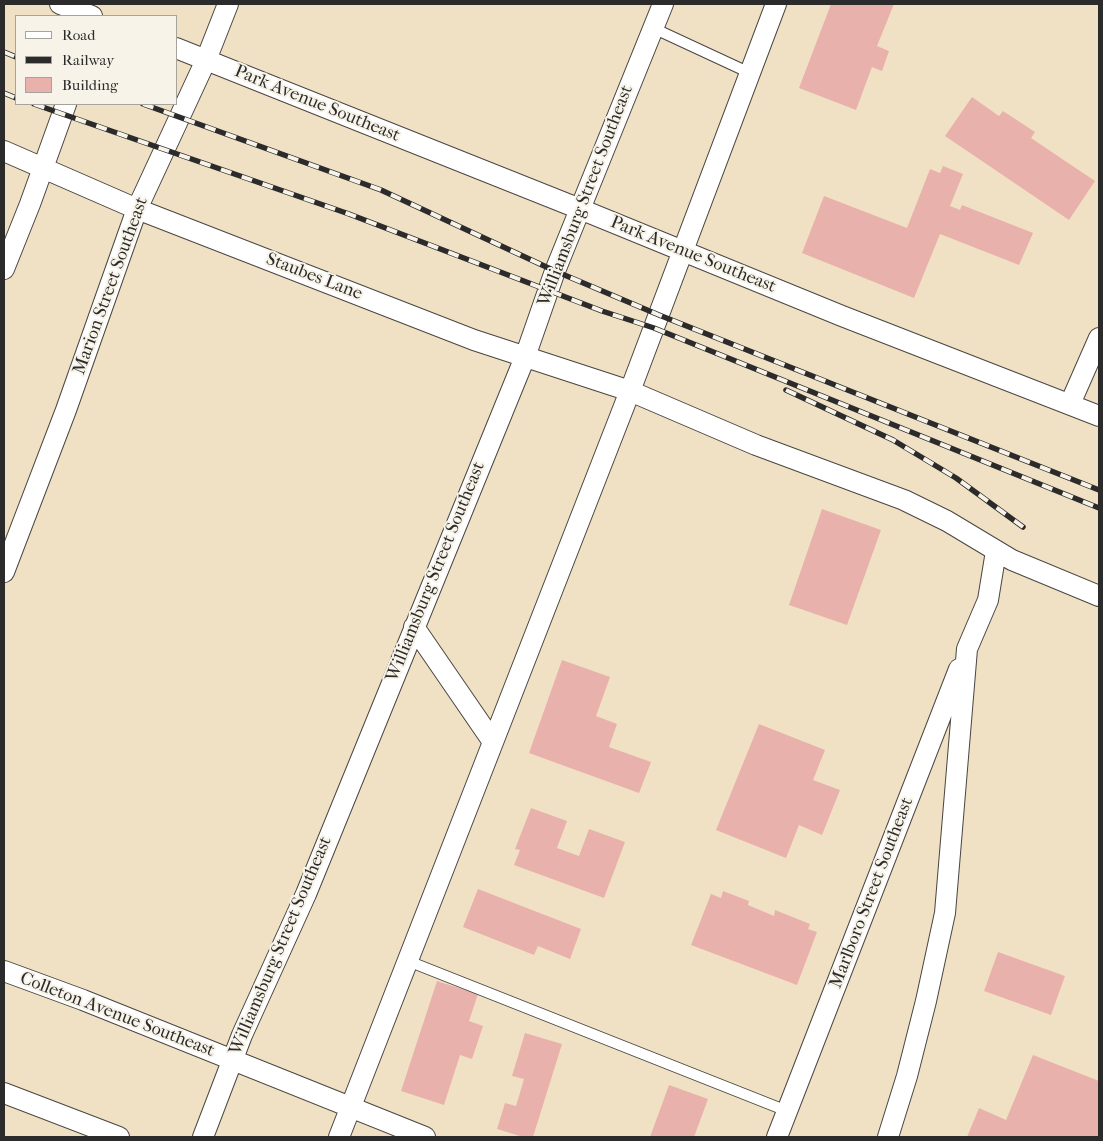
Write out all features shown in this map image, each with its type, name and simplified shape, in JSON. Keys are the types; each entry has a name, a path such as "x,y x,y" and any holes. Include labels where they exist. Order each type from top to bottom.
{"street":[{"path":"60,4 89,15"},
{"name":"Marion Street Southeast","path":"4,572 66,410 137,209 206,60 228,4"},
{"name":"Williamsburg Street Southeast","path":"202,1137 242,1035 306,894 525,356 555,271 662,4"},
{"path":"339,1137 630,391 776,4"},
{"name":"Park Avenue Southeast","path":"178,49 684,250 842,316 1099,416"},
{"path":"4,269 66,105"},
{"name":"Staubes Lane","path":"4,151 137,209 474,340 630,391"},
{"path":"1070,404 1099,338"},
{"path":"630,391 756,445 904,500 947,521 1012,560 1099,596"},
{"name":"Marlboro Street Southeast","path":"777,1137 967,649 988,600 996,551"},
{"path":"414,627 493,742"},
{"name":"Marlboro Street Southeast","path":"888,1137 907,1076 945,913 967,649"},
{"name":"Colleton Avenue Southeast","path":"4,972 83,1000 425,1137"},
{"path":"4,1093 119,1137"}],"lane":[{"path":"653,28 750,73"},
{"path":"408,961 787,1111"}],"building":[{"path":"831,4 894,4 877,46 889,51 882,71 872,67 856,110 799,88"},
{"path":"972,97 999,116 1003,111 1035,132 1031,138 1095,181 1069,220 945,136"},
{"path":"943,166 963,174 950,206 960,210 962,205 1033,233 1019,265 940,234 914,298 802,253 824,196 907,228 930,169 940,173"},
{"path":"822,509 881,530 847,625 789,605"},
{"path":"562,660 610,677 596,716 617,724 609,747 651,762 639,793 529,753"},
{"path":"759,724 825,750 813,780 840,790 822,835 799,825 786,858 716,830"},
{"path":"531,808 567,821 557,848 579,856 589,829 625,842 604,898 514,865 520,850 515,849"},
{"path":"478,889 581,929 570,959 538,946 534,955 463,927"},
{"path":"723,891 749,901 748,905 774,916 775,910 810,924 808,929 817,932 797,985 691,945 711,894 721,898"},
{"path":"998,952 1065,976 1051,1015 984,991"},
{"path":"437,981 478,994 469,1021 483,1026 472,1059 460,1055 444,1105 401,1091"},
{"path":"525,1033 562,1044 533,1137 523,1137 497,1129 505,1103 516,1106 524,1079 512,1076"},
{"path":"1033,1055 1099,1081 1099,1137 967,1137 979,1108 1006,1120"},
{"path":"669,1085 708,1099 694,1137 650,1137"}],"railway":[{"path":"4,52 15,57"},
{"path":"4,93 15,98"},
{"path":"37,105 349,214 602,311 654,328 1099,508"},
{"path":"146,105 381,190 555,271 659,315 1099,490"},
{"path":"786,390 893,440 956,478 1023,527"}]}
